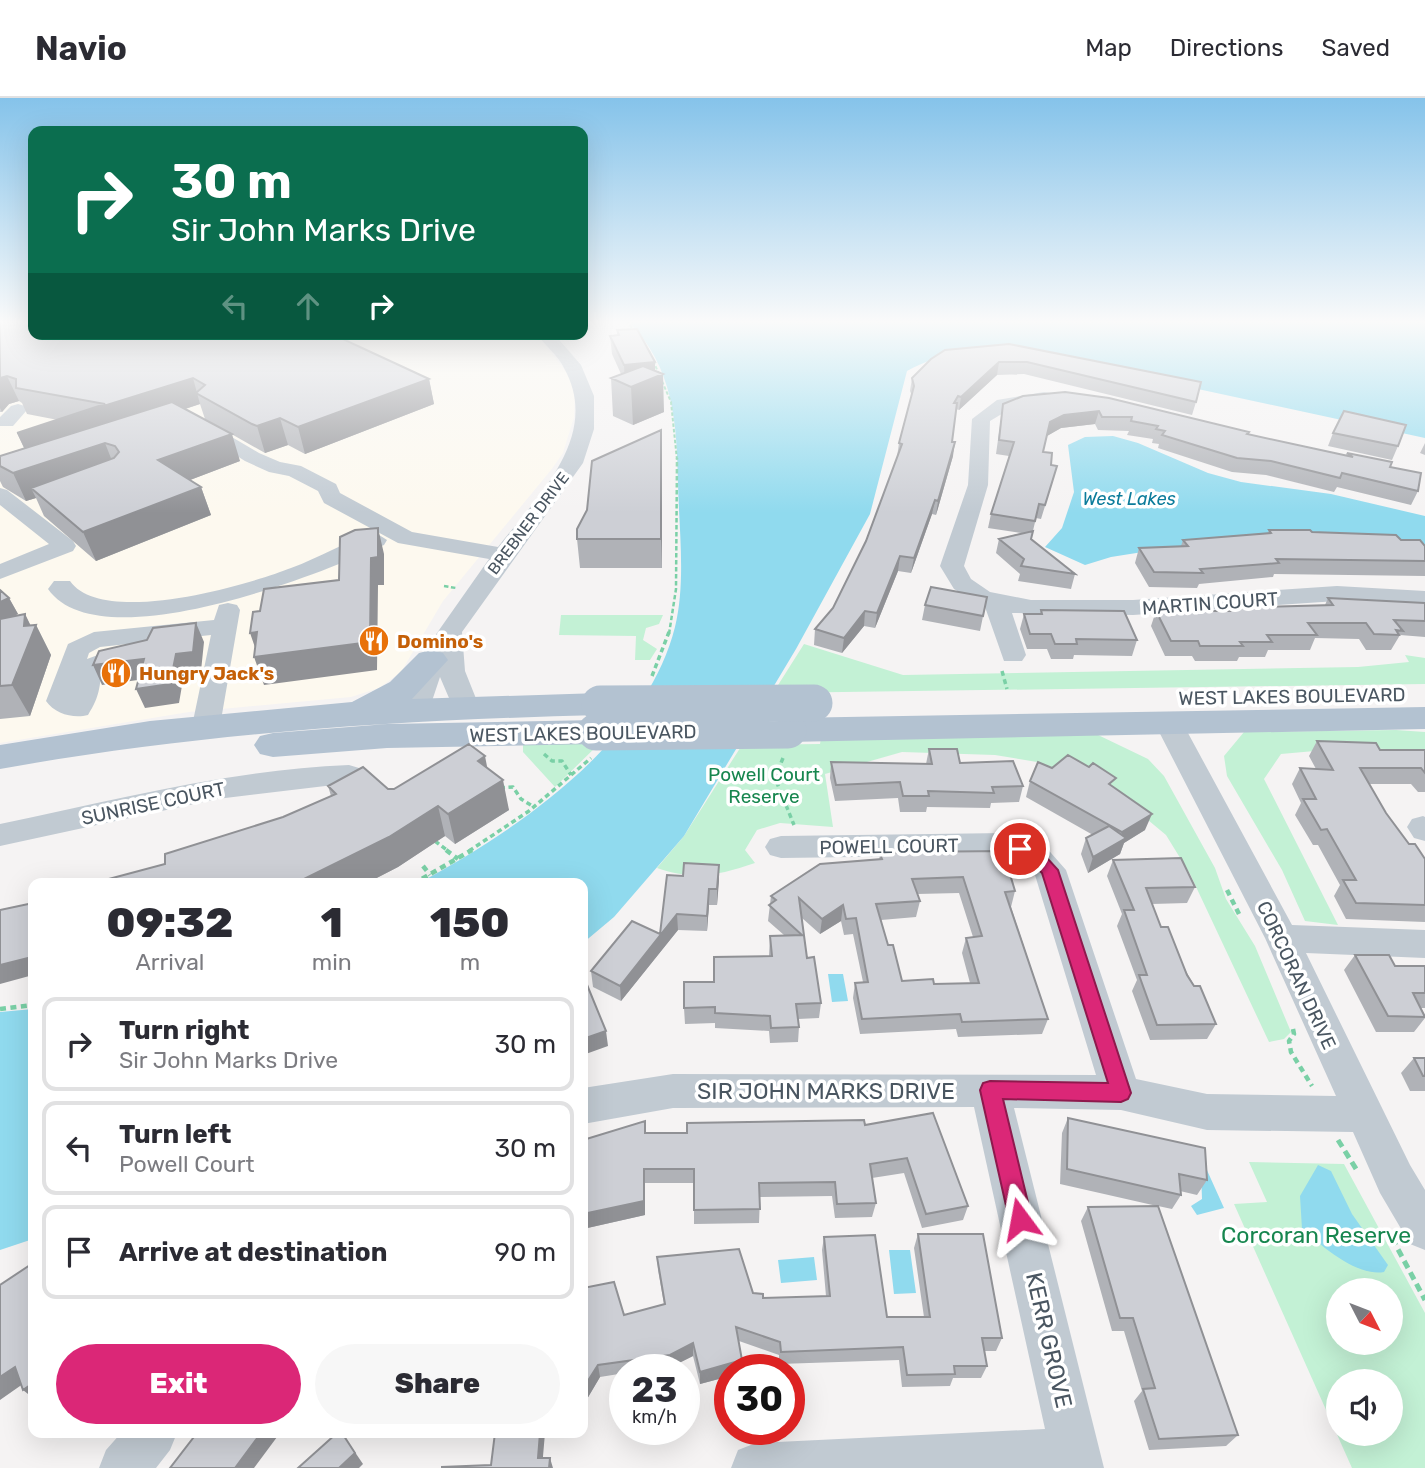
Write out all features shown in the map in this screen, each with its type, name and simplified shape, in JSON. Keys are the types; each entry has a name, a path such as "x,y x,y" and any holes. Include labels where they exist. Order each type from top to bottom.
{"main road":[{"path":"358,711 402,690 441,647"},
{"name":"WEST LAKES BOULEVARD","path":"0,757 70,744 206,726 418,707 465,706 597,729 786,743 1336,695 1425,694"},
{"path":"1336,695 1374,704 1425,704"},
{"name":"WEST LAKES BOULEVARD","path":"0,780 129,758 387,736 545,742 597,729 814,703 1425,718"},
{"path":"418,707 425,719 439,722 511,722 545,742"}],"street":[{"name":"BREBNER DRIVE","path":"418,707 441,647 573,463 584,429 585,396 581,385"},
{"name":"MARTIN COURT","path":"1062,397 1028,398 1004,404 981,419 978,485 952,566 954,575 961,583 996,602 1101,608 1213,604 1327,594 1425,598"},
{"path":"184,418 276,468 295,467 329,488 328,493 332,498 406,538 505,555"},
{"path":"1,560 30,560 65,546 23,513 3,483"},
{"path":"23,513 46,504"},
{"path":"30,560 62,586 60,589 78,604 86,604 99,610 118,611 231,596 279,583 392,532"},
{"path":"206,726 231,596"},
{"path":"996,602 1013,654"},
{"path":"151,634 225,626"},
{"path":"441,647 448,657 451,674 465,706"},
{"name":"CORCORAN DRIVE","path":"1164,710 1282,938 1344,1114 1395,1180 1425,1229"},
{"name":"SUNRISE COURT","path":"0,835 182,793 314,775 349,775"},
{"name":"POWELL COURT","path":"788,848 1006,844 1033,853 1050,870 1121,1093"},
{"path":"1282,938 1425,944"},
{"name":"SIR JOHN MARKS DRIVE","path":"588,1106 673,1091 990,1090 1121,1093 1207,1112 1344,1114"},
{"name":"KERR GROVE","path":"990,1090 1077,1460"},
{"path":"124,1468 149,1438"},
{"path":"756,1468 1077,1460"}],"path":[{"path":"648,682 666,650 672,627 678,569 676,421 666,385"},
{"path":"444,586 459,588"},
{"path":"424,878 458,859 534,807 572,776 597,729"},
{"path":"545,742 552,761 562,761 572,776"},
{"path":"786,743 775,778 796,829 788,848"},
{"path":"492,785 513,787 521,799 534,807"},
{"path":"430,837 458,859"},
{"path":"423,866 430,875"},
{"path":"1223,880 1240,915"},
{"path":"0,1009 28,1006"},
{"path":"1292,1024 1294,1034 1289,1041 1291,1052 1308,1077 1344,1114 1362,1180"},
{"path":"1390,1233 1425,1300"}],"shaded area":[{"path":"0,385 573,385 574,417 563,453 443,601 401,672 379,688 351,697 189,712 0,743"}],"green space":[{"path":"561,615 663,615 659,624 646,628 643,640 657,649 650,660 635,660 636,636 559,635"},
{"path":"804,644 903,675 1358,667 1409,662 1405,655 1425,658 1425,684 773,693"},
{"path":"1244,732 1425,732 1425,750 1348,748 1281,754 1264,779 1338,925 1305,921 1282,870 1227,776 1224,756"},
{"name":"Powell Court Reserve","path":"1096,734 1148,759 1164,776 1215,868 1226,899 1255,946 1291,1032 1284,1039 1269,1042 1190,874 1166,835 1130,805 1085,779 1037,762 995,755 902,752 825,774 833,827 780,823 757,830 745,850 755,863 730,871 695,875 657,868 684,836 742,745 820,744 821,738"},
{"path":"601,742 555,787 523,752 523,743"},
{"name":"Corcoran Reserve","path":"1249,1162 1344,1164 1425,1313 1425,1468 1352,1468 1342,1446 1403,1446 1403,1369 1326,1369 1326,1410 1234,1204 1267,1202"}],"water":[{"path":"666,385 903,385 870,514 796,649 684,836 614,917 588,939 588,878 427,878 495,838 572,779 607,745 636,709 660,669 675,627 680,592 676,440"},
{"path":"1179,385 1425,385 1425,438"},
{"name":"West Lakes","path":"1113,436 1138,443 1208,473 1241,482 1331,494 1425,516 1425,550 1149,551 1111,557 1085,565 1045,547 1062,528 1074,492 1068,445 1085,437"},
{"path":"828,974 843,974 848,1001 832,1002"},
{"path":"28,1009 28,1241 0,1250 0,1012"},
{"path":"1318,1165 1331,1171 1352,1214 1388,1265 1384,1272 1363,1270 1351,1265 1302,1229 1300,1196"},
{"path":"1206,1168 1224,1208 1197,1215 1191,1206 1202,1199 1201,1171"},
{"path":"889,1250 910,1250 916,1293 894,1294"},
{"path":"814,1257 817,1280 781,1283 778,1260"}],"building":[{"path":"16,385 171,385 17,433 105,404 16,388"},
{"path":"205,385 413,385 298,427 280,418 257,426 252,424 196,393"},
{"path":"974,385 961,397 958,396 954,403 957,403 952,442 955,442 938,501 935,500 914,558 900,556 877,613 865,611 844,638 815,629 833,608 866,541 902,444 899,443 914,386"},
{"path":"1124,385 1200,385 1196,402"},
{"path":"1065,392 1109,398 1249,432 1247,434 1353,457 1347,453 1392,462 1390,467 1421,473 1418,491 1342,473 1340,478 1271,461 1237,458 1162,435 1165,431 1156,429 1158,426 1131,421 1132,417 1102,417 1099,411 1064,415 1050,422 1043,452 1052,453 1051,465 1057,466 1045,505 1039,504 1035,521 991,514 1014,442 999,440 1003,404 1023,396"},
{"path":"172,402 232,434 158,460 201,487 83,532 31,488 114,458 119,452 115,446 105,443 13,473 0,466 0,456"},
{"path":"1344,411 1406,425 1398,446 1333,433"},
{"path":"661,430 661,539 577,539 577,529 587,510 592,461"},
{"path":"378,528 378,557 371,558 370,642 254,657 257,632 250,633 253,612 260,611 264,589 339,580 340,537 355,530"},
{"path":"1269,530 1396,535 1401,540 1420,540 1425,546 1425,561 1276,559 1279,563 1200,569 1203,573 1154,572 1139,548 1188,546 1183,540 1271,533"},
{"path":"1033,531 1031,539 1075,574 1021,566 1024,559 999,539"},
{"path":"931,587 987,597 983,616 925,605"},
{"path":"0,590 9,598 0,602"},
{"path":"1328,598 1425,603 1425,621 1394,620 1403,631 1396,630 1399,635 1374,634 1366,623 1308,623 1317,635 1267,635 1272,642 1240,642 1243,646 1200,646 1198,641 1171,641 1156,611 1230,611 1228,608 1333,605"},
{"path":"1041,610 1124,611 1137,640 1076,639 1077,644 1055,644 1051,634 1030,634 1024,614 1042,614"},
{"path":"25,614 24,626 36,625 12,685 0,686 0,619"},
{"path":"196,623 193,652 176,654 170,684 136,689 144,659 93,665 99,651 147,640 153,628"},
{"path":"1317,741 1376,743 1380,750 1425,750 1425,773 1421,768 1360,768 1386,813 1409,844 1415,844 1425,859 1425,905 1356,903 1343,880 1356,880 1327,829 1321,830 1303,799 1316,799 1300,768 1333,770"},
{"path":"469,744 485,756 478,761 503,780 448,814 438,806 389,837 306,878 112,878 165,864 165,854 283,817 336,794 328,786 363,767 388,789 394,789"},
{"path":"929,749 957,749 960,763 1013,761 1023,786 992,787 994,793 928,791 929,796 903,796 900,782 836,785 831,762 932,764"},
{"path":"1068,755 1089,767 1093,763 1116,778 1109,784 1152,814 1122,832 1030,781 1038,762 1052,768"},
{"path":"1109,826 1126,838 1093,857 1086,838"},
{"path":"1003,851 1015,891 1005,892 1048,1019 962,1022 960,1014 862,1019 855,983 868,982 856,918 846,919 843,905 822,919 799,898 807,958 814,957 821,1003 796,1004 799,1027 771,1028 770,1016 715,1013 715,1007 684,1008 684,982 714,982 714,957 772,956 770,936 802,935 769,905 776,900 771,896 820,864 882,859 880,854","holes":["963,877 982,936 966,938 979,983 934,984 933,979 902,981 893,945 888,945 876,904 920,901 912,879"]},
{"path":"1181,858 1195,887 1146,888 1161,927 1168,927 1187,975 1194,986 1200,986 1216,1024 1157,1025 1139,975 1147,975 1124,910 1134,910 1113,860"},
{"path":"684,863 719,865 717,889 709,889 707,916 677,914 620,986 591,971 632,921 660,934 667,875 683,876"},
{"path":"28,904 28,958 0,965 0,910"},
{"path":"1355,955 1389,955 1395,966 1425,966 1425,993 1413,993 1425,1017 1388,1016"},
{"path":"588,987 606,1031 588,1037"},
{"path":"1414,1058 1425,1058 1425,1076 1423,1076"},
{"path":"933,1113 968,1206 926,1214 907,1158 870,1164 876,1203 837,1204 835,1182 759,1183 760,1209 694,1210 694,1169 644,1169 644,1201 588,1213 588,1138 645,1121 645,1133 687,1133 687,1123 864,1120 865,1125"},
{"path":"1068,1118 1205,1148 1207,1180 1179,1174 1181,1195 1067,1169"},
{"path":"1158,1206 1238,1435 1159,1439 1143,1389 1155,1388 1133,1318 1120,1318 1088,1207"},
{"path":"918,1234 983,1234 1002,1338 982,1338 987,1366 954,1366 955,1374 907,1375 903,1347 781,1352 780,1342 736,1327 741,1354 714,1354 714,1368 700,1372 700,1354 696,1354 693,1343 672,1354 609,1354 609,1363 598,1365 588,1381 588,1287 614,1282 624,1315 665,1304 657,1257 739,1249 753,1293 763,1294 763,1298 830,1296 824,1237 875,1235 887,1317 930,1317"},
{"path":"28,1266 28,1386 23,1390 15,1367 0,1377 0,1285"},
{"path":"193,1438 257,1438 235,1468 170,1468"},
{"path":"331,1438 345,1438 355,1453 339,1468 298,1468"},
{"path":"494,1438 540,1438 538,1458 550,1458 549,1468 442,1468 491,1465"}],"place":[{"name":"Domino's","path":"374,641"},
{"name":"Hungry Jack's","path":"116,673"}],"route":[{"path":"1020,849 1033,853 1050,870 1121,1093 990,1090 1020,1219"}]}
